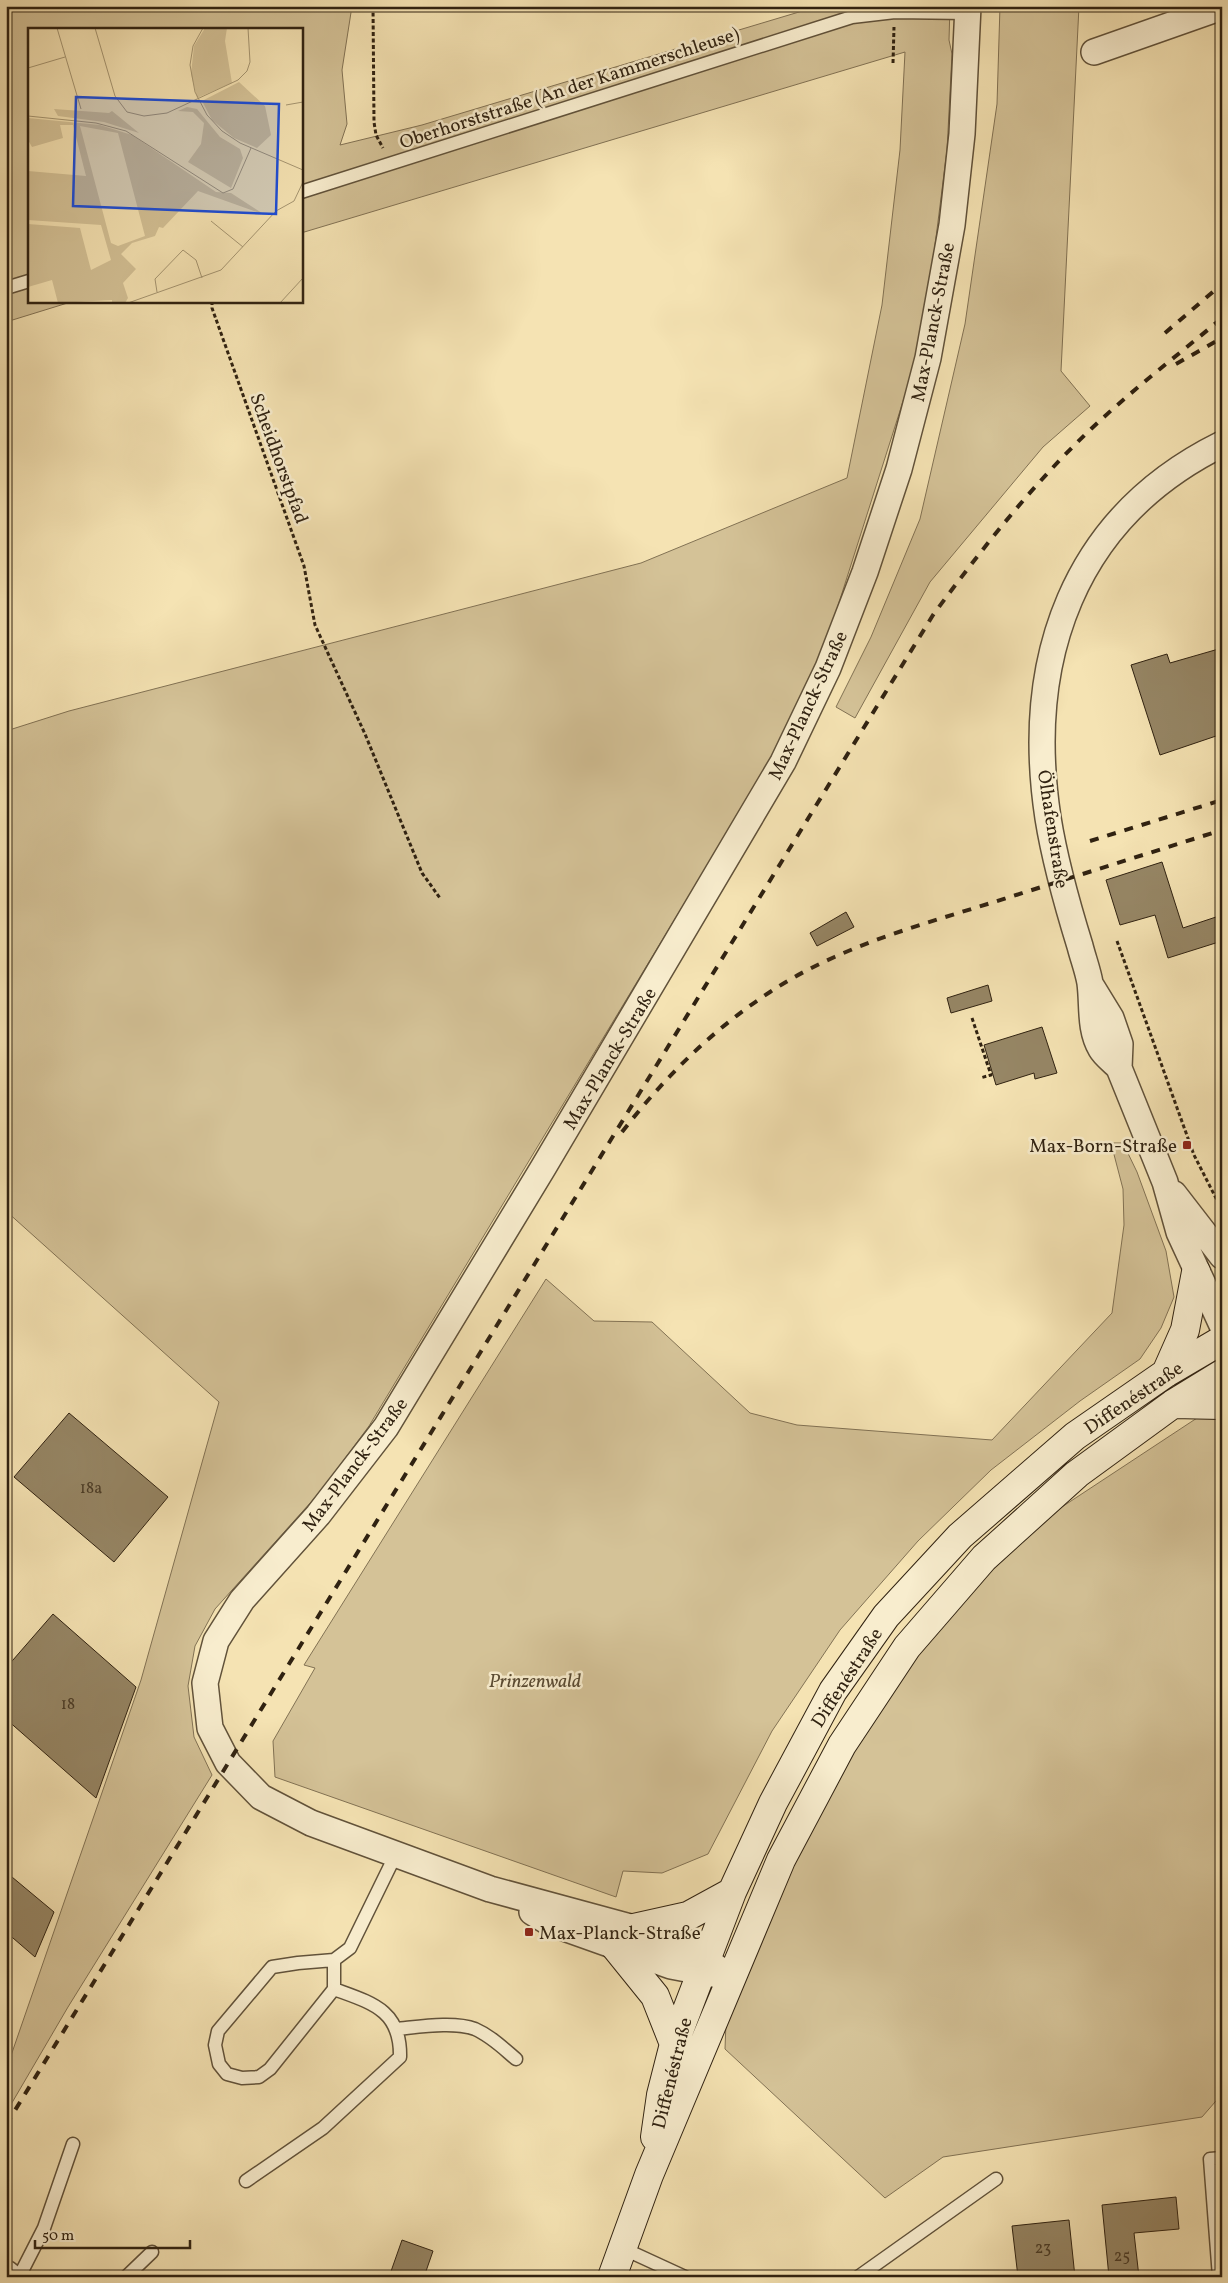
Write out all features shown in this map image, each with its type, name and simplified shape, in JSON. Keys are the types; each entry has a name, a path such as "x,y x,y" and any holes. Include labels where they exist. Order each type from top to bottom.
{"main road":[{"path":"1166,1373 1185,1330 1196,1272"},
{"name":"Diffenéstraße","path":"649,2175 661,2096 674,2044 703,1966 732,1892 773,1803 833,1691 886,1616 967,1530 1075,1436 1166,1373 1222,1340"},
{"name":"Diffenéstraße","path":"612,2277 649,2175 780,1860 842,1745 907,1647 984,1558 1077,1474 1173,1404 1222,1374"},
{"path":"1173,1404 1222,1405"},
{"path":"674,2044 654,1996 624,1936 688,1916 732,1892"}],"street":[{"path":"1094,52 1222,7"},
{"name":"Max-Planck-Straße","path":"731,1977 703,1966 671,1966 624,1936 550,1923 490,1889 311,1823 261,1796 228,1763 210,1728 205,1683 216,1641 242,1600 318,1515 386,1427 553,1151 778,770 828,668 865,572 899,469 928,358 952,225 962,134 968,10"},
{"name":"Ölhafenstraße","path":"1222,444 1176,471 1138,501 1104,538 1081,573 1056,631 1043,704 1043,765 1048,818 1061,881 1090,982 1111,1018 1120,1044 1119,1068 1165,1182 1179,1232 1222,1325"},
{"name":"Ölhafenstraße","path":"1165,1182 1222,1256"},
{"path":"6,2273 11,2277"}],"lane":[{"name":"Oberhorststraße (An der Kammerschleuse)","path":"302,192 852,17 895,12 968,10"},
{"path":"6,288 28,281"},
{"path":"334,1960 334,1989 270,2069 258,2077 242,2078 228,2074 219,2064 215,2045 218,2031 272,1967 298,1962 334,1960 350,1948 396,1854"},
{"path":"246,2181 323,2128 400,2057 400,2040 391,2018 372,2003 334,1989"},
{"path":"396,2029 442,2026 473,2028 489,2036 516,2059"},
{"path":"19,2277 44,2228 73,2144"},
{"path":"1219,2277 1210,2159 1222,2158"},
{"path":"858,2277 996,2179"},
{"path":"622,2248 685,2277"},
{"path":"126,2277 152,2252"}],"path":[{"path":"373,6 374,122 376,135 392,163"},
{"path":"893,63 895,12"},
{"name":"Scheidhorstpfad","path":"212,302 212,308 304,566 315,626 366,734 422,873 440,898"},
{"path":"1117,941 1194,1155 1222,1210"},
{"path":"972,1018 990,1075 980,1078"}],"green space":[{"path":"6,6 352,6 342,70 347,124 340,145 422,125 819,6 950,6 949,40 952,54 947,150 931,277 912,373 829,634 785,732 760,778 369,1426 320,1492 215,1609 195,1646 188,1686 194,1737 212,1775 68,2007 6,2113 6,2070 141,1680 219,1402 6,1211 6,731 69,711 641,563 847,478 882,305 900,150 905,52 302,233 302,28 28,28 28,302 71,302 6,322"},
{"path":"1000,6 1079,6 1061,371 1090,406 1043,447 930,582 855,718 836,707 871,637 920,519 965,324 997,104"},
{"name":"Prinzenwald","path":"1111,1143 1123,1143 1137,1172 1166,1251 1174,1297 1161,1328 1140,1359 1080,1401 991,1470 918,1541 840,1630 772,1731 708,1854 662,1873 623,1871 616,1897 275,1777 273,1741 315,1668 304,1665 546,1279 594,1321 652,1322 750,1413 797,1425 992,1440 1112,1313 1124,1225 1123,1189"},
{"path":"1197,1418 1222,1418 1222,2094 1202,2117 943,2157 885,2198 725,2049 726,2022 773,1904 833,1785 878,1707 943,1619 1030,1528"}],"building":[{"path":"1222,648 1222,734 1160,755 1131,665 1167,654 1170,663"},
{"path":"1162,862 1183,928 1222,915 1222,941 1168,958 1155,915 1120,925 1106,880"},
{"path":"846,912 854,927 817,946 810,933"},
{"path":"988,985 992,1001 951,1013 947,998"},
{"path":"1042,1027 1057,1073 1035,1079 1034,1073 996,1085 984,1045"},
{"path":"69,1413 168,1497 114,1562 14,1477"},
{"path":"53,1614 136,1687 96,1798 6,1719 6,1668"},
{"path":"6,1872 54,1912 35,1957 6,1932"},
{"path":"1176,2197 1179,2229 1134,2233 1139,2277 1109,2277 1102,2205"},
{"path":"1069,2220 1075,2277 1018,2277 1012,2226"},
{"path":"402,2240 433,2251 424,2277 389,2277"}],"railway":[{"path":"1165,333 1222,284"},
{"path":"6,2125 933,615 1008,519 1069,450 1123,400 1222,318"},
{"path":"1176,364 1222,338"},
{"path":"1090,841 1222,800"},
{"path":"622,1132 672,1074 728,1022 770,992 823,962 907,929 1222,830"}],"place":[{"name":"Max-Born-Straße","path":"1187,1145"},
{"name":"Max-Planck-Straße","path":"529,1932"}]}
